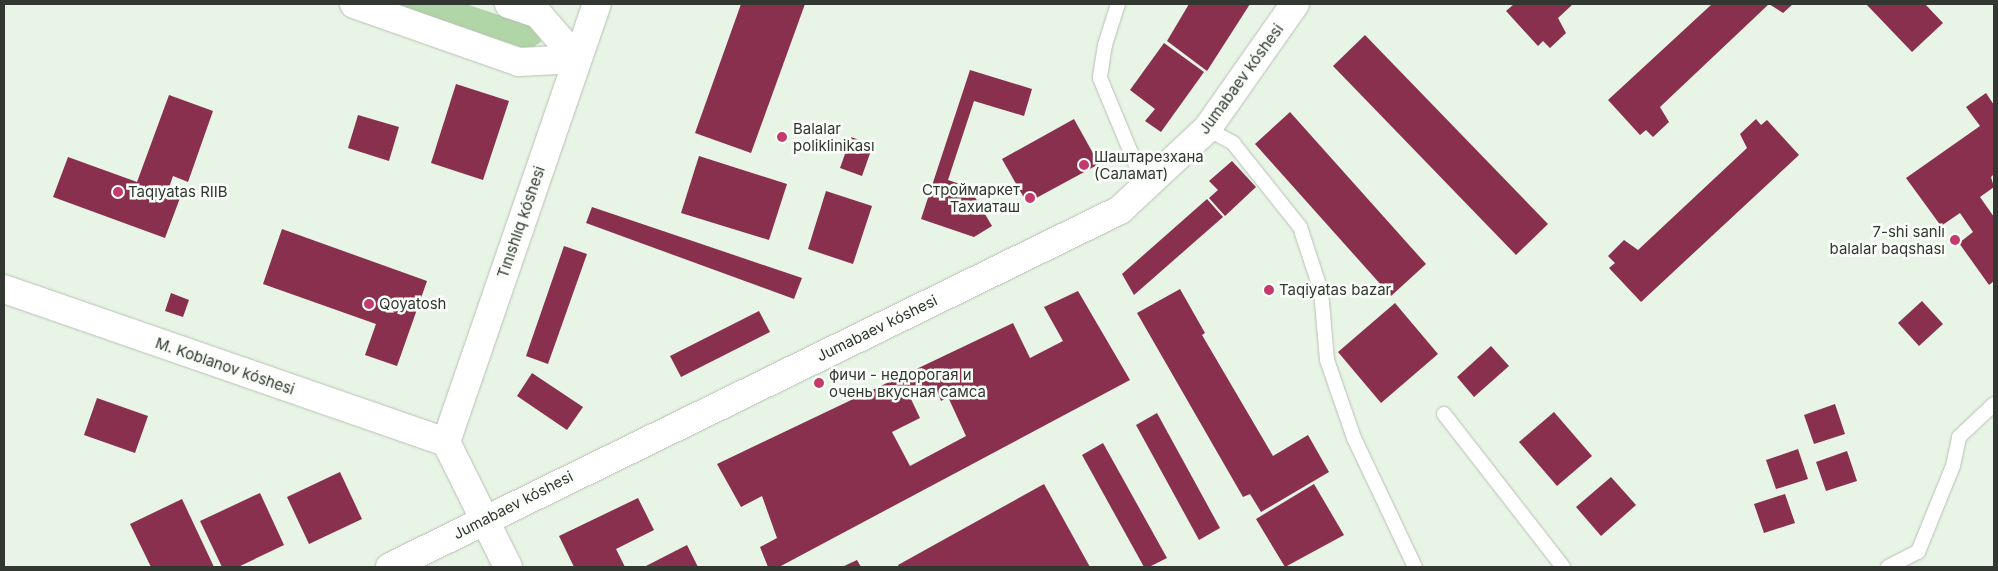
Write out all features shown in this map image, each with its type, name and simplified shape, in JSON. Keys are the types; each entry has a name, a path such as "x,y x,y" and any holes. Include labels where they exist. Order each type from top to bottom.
{"street":[{"path":"354,4 519,62 577,59"},
{"path":"509,4 538,14 577,59"},
{"name":"Tınıshlıq kóshesi","path":"446,442 577,59 598,4"},
{"name":"Jumabaev kóshesi","path":"390,567 1120,210 1146,189 1207,129 1295,4"},
{"name":"M. Koblanov kóshesi","path":"4,289 446,442"},
{"path":"446,442 508,567"}],"lane":[{"path":"1118,4 1105,45 1100,78 1146,189"},
{"path":"1207,129 1234,144 1300,227 1321,291 1327,360 1354,438 1415,567"},
{"path":"1888,567 1918,552 1953,466 1959,437 1994,404"},
{"path":"1444,414 1563,567"}],"green space":[{"path":"395,4 466,4 537,28 541,42 529,50"}],"building":[{"path":"741,4 805,4 751,153 695,133"},
{"path":"1189,4 1250,4 1207,71 1167,41"},
{"path":"1514,4 1573,4 1558,18 1566,33 1550,48 1543,41 1538,46 1506,11"},
{"path":"1712,4 1769,4 1660,107 1669,122 1653,137 1646,130 1640,135 1608,100"},
{"path":"1769,4 1793,4 1783,13"},
{"path":"1866,4 1925,4 1943,23 1912,52"},
{"path":"1365,35 1548,224 1516,255 1333,66"},
{"path":"1164,43 1204,72 1161,132 1145,121 1155,109 1130,90"},
{"path":"970,70 1032,89 1024,116 974,101 948,180 969,187 992,226 974,237 921,219"},
{"path":"456,84 509,101 483,180 431,163"},
{"path":"1986,93 1994,105 1994,174 1991,177 1994,187 1980,197 1994,217 1994,281 1989,285 1959,243 1973,232 1960,213 1941,226 1906,178 1980,126 1966,107"},
{"path":"169,95 213,111 188,182 173,176 167,193 180,198 165,238 53,197 68,157 137,182"},
{"path":"1290,112 1426,264 1391,296 1255,144"},
{"path":"358,115 399,127 389,161 348,148"},
{"path":"1074,119 1099,164 1027,203 1002,159"},
{"path":"1756,119 1761,125 1767,120 1799,155 1641,302 1609,268 1615,263 1608,256 1624,240 1638,250 1747,148 1740,134"},
{"path":"851,137 873,145 862,176 840,168"},
{"path":"699,156 787,184 769,240 681,213"},
{"path":"1232,161 1256,187 1225,216 1209,198 1218,190 1209,181"},
{"path":"826,191 872,206 853,264 808,249"},
{"path":"1207,199 1223,217 1134,295 1122,274"},
{"path":"592,207 802,278 794,299 586,223"},
{"name":"Qoyatosh","path":"282,229 427,281 397,366 365,355 376,324 263,284"},
{"path":"564,246 587,254 548,364 526,356"},
{"path":"1180,289 1205,333 1202,335 1273,456 1308,435 1329,472 1261,512 1250,494 1243,497 1137,313"},
{"path":"1078,291 1130,380 779,567 768,567 760,547 777,538 762,496 741,507 717,464 1013,323 1030,358 1063,341 1044,307","holes":["936,387 941,401 948,397 966,436 910,466 892,432 920,418 911,399"]},
{"path":"171,293 189,300 183,317 165,311"},
{"path":"1922,301 1943,324 1919,346 1898,323"},
{"path":"1395,303 1438,354 1381,403 1338,352"},
{"path":"759,311 770,332 681,377 670,356"},
{"path":"1491,346 1509,366 1474,397 1457,377"},
{"path":"532,373 583,407 567,430 517,396"},
{"path":"97,398 148,416 135,453 84,435"},
{"path":"1835,404 1845,434 1814,444 1804,415"},
{"path":"1554,412 1592,456 1557,486 1519,442"},
{"path":"1157,413 1220,528 1199,540 1136,425"},
{"path":"1103,443 1167,558 1149,567 1144,567 1082,455"},
{"path":"1798,449 1808,479 1776,489 1766,460"},
{"path":"1847,451 1857,481 1826,491 1816,462"},
{"path":"340,472 362,519 309,544 287,497"},
{"path":"1611,477 1636,505 1601,536 1576,507"},
{"path":"1044,484 1090,567 899,567 898,565"},
{"path":"1314,484 1344,535 1285,567 1256,519"},
{"path":"260,493 284,545 238,567 222,567 200,521"},
{"path":"1785,494 1795,523 1764,533 1754,504"},
{"path":"638,498 654,530 616,549 625,567 574,567 559,536"},
{"path":"182,499 214,567 151,567 130,524"},
{"path":"687,545 698,567 644,567"},
{"path":"857,560 861,567 842,567"}],"place":[{"name":"Balalar poliklinikası","path":"782,137"},
{"name":"Шаштарезхана (Саламат)","path":"1084,165"},
{"name":"Taqıyatas RIIB","path":"118,192"},
{"name":"Строймаркет Тахиаташ","path":"1030,198"},
{"name":"7-shi sanlı balalar baqshası","path":"1955,240"},
{"name":"Taqiyatas bazar","path":"1269,290"},
{"name":"Qoyatosh","path":"369,304"},
{"name":"фичи - недорогая и очень вкусная самса","path":"819,383"}]}
